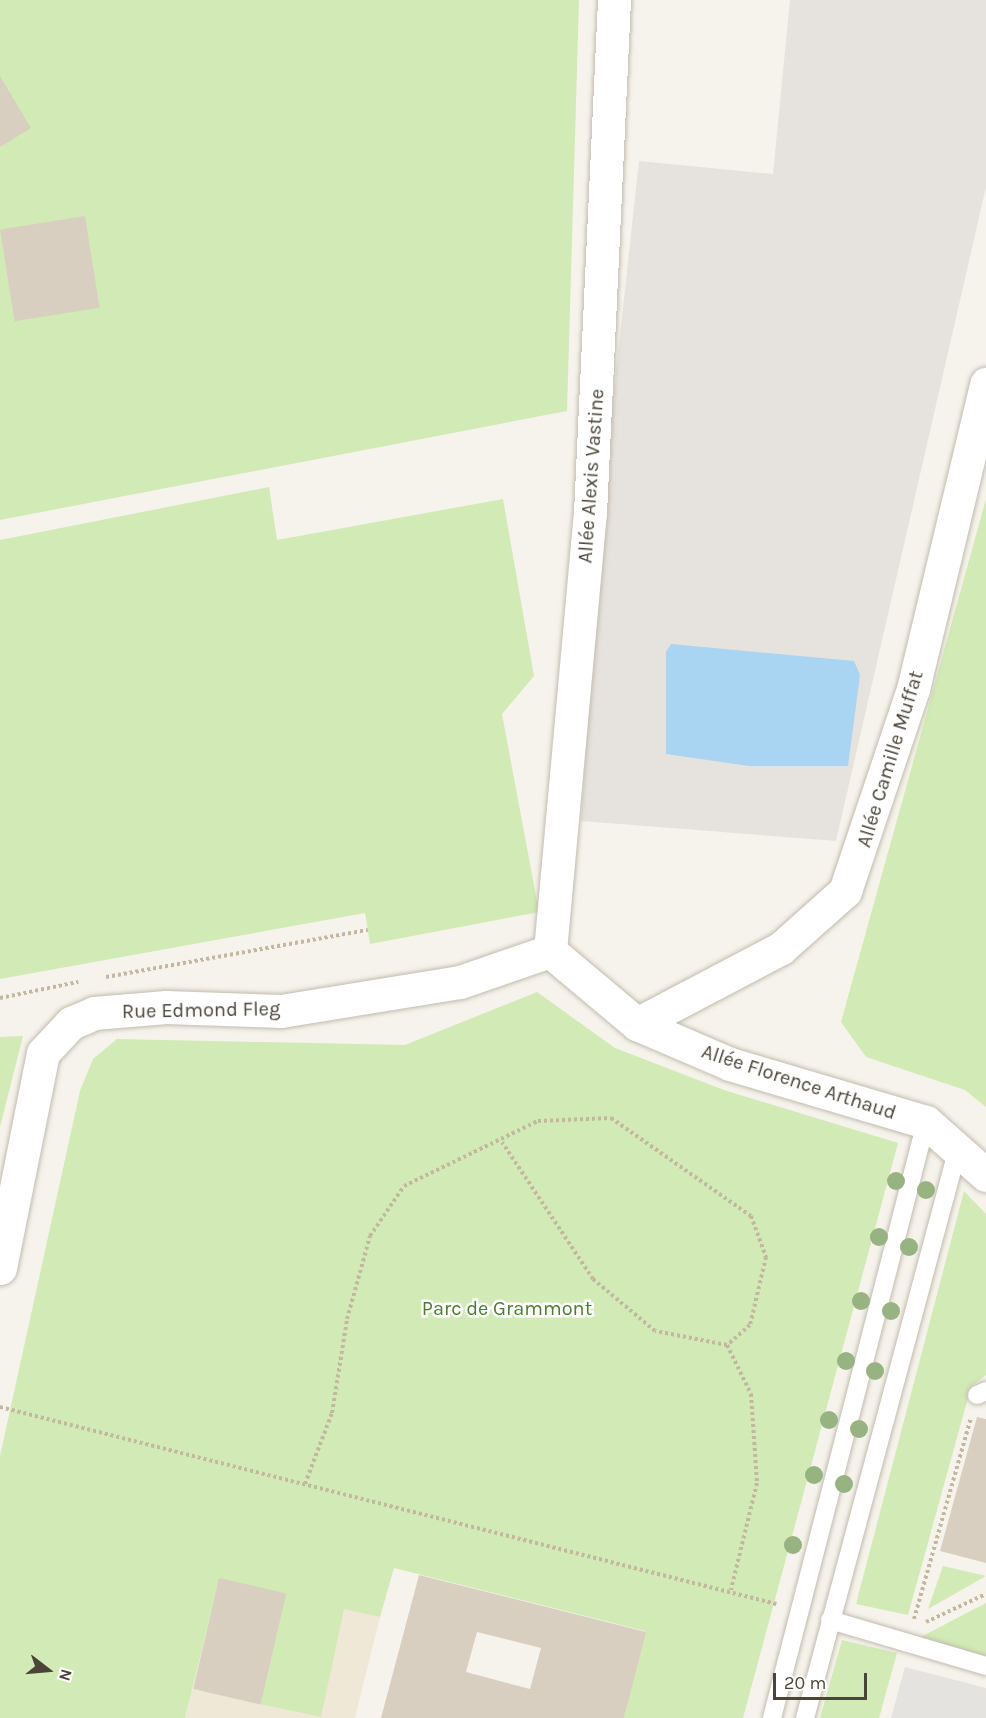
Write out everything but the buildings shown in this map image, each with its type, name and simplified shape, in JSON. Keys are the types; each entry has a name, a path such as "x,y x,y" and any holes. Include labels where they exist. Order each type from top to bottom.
{"street":[{"name":"Allée Alexis Vastine","path":"550,951 590,513 614,0"},
{"name":"Allée Camille Muffat","path":"637,1023 781,948 845,891 913,689 986,384"},
{"name":"Allée Florence Arthaud","path":"550,951 637,1023 730,1064 926,1122 986,1175"},
{"name":"Rue Edmond Fleg","path":"0,1268 5,1203 43,1053 57,1034 94,1013 166,1006 281,1011 460,982 550,951"}],"lane":[{"path":"772,1718 926,1122"},
{"path":"805,1718 958,1148"},
{"path":"830,1620 986,1666"}],"path":[{"path":"99,978 368,930"},
{"path":"0,998 88,980"},
{"path":"305,1484 332,1413 346,1319 370,1236 404,1186 502,1142 538,1121 611,1118 751,1216 766,1257 750,1325 727,1345"},
{"path":"502,1142 592,1279 655,1331 727,1345"},
{"path":"727,1345 751,1394 757,1483 731,1591"},
{"path":"912,1628 982,1393"},
{"path":"0,1407 731,1591 798,1611"}],"shaded area":[{"path":"790,0 986,0 986,187 836,841 581,821 607,455 639,161 773,174"},
{"path":"219,1578 380,1617 355,1718 185,1718"},
{"path":"905,1667 986,1688 986,1718 891,1718"}],"green space":[{"path":"0,0 579,0 567,411 0,520"},
{"path":"269,487 277,540 503,499 534,676 502,714 539,912 370,944 365,913 0,979 0,540"},
{"path":"986,499 986,1107 965,1090 866,1057 841,1022"},
{"name":"Parc de Grammont","path":"537,992 615,1048 724,1090 898,1143 743,1718 624,1718 645,1631 394,1568 380,1617 344,1609 321,1717 260,1704 285,1594 219,1579 185,1718 0,1718 0,1456 80,1091 93,1059 117,1039 405,1045"},
{"path":"23,1036 0,1127 0,1037"},
{"path":"964,1191 986,1214 986,1375 971,1387 908,1615 856,1604"},
{"path":"943,1566 986,1576 928,1609"},
{"path":"986,1603 986,1659 915,1640"},
{"path":"842,1640 897,1653 879,1718 820,1718"}],"water":[{"path":"671,644 854,661 860,675 848,766 749,766 666,754 666,652"}]}
